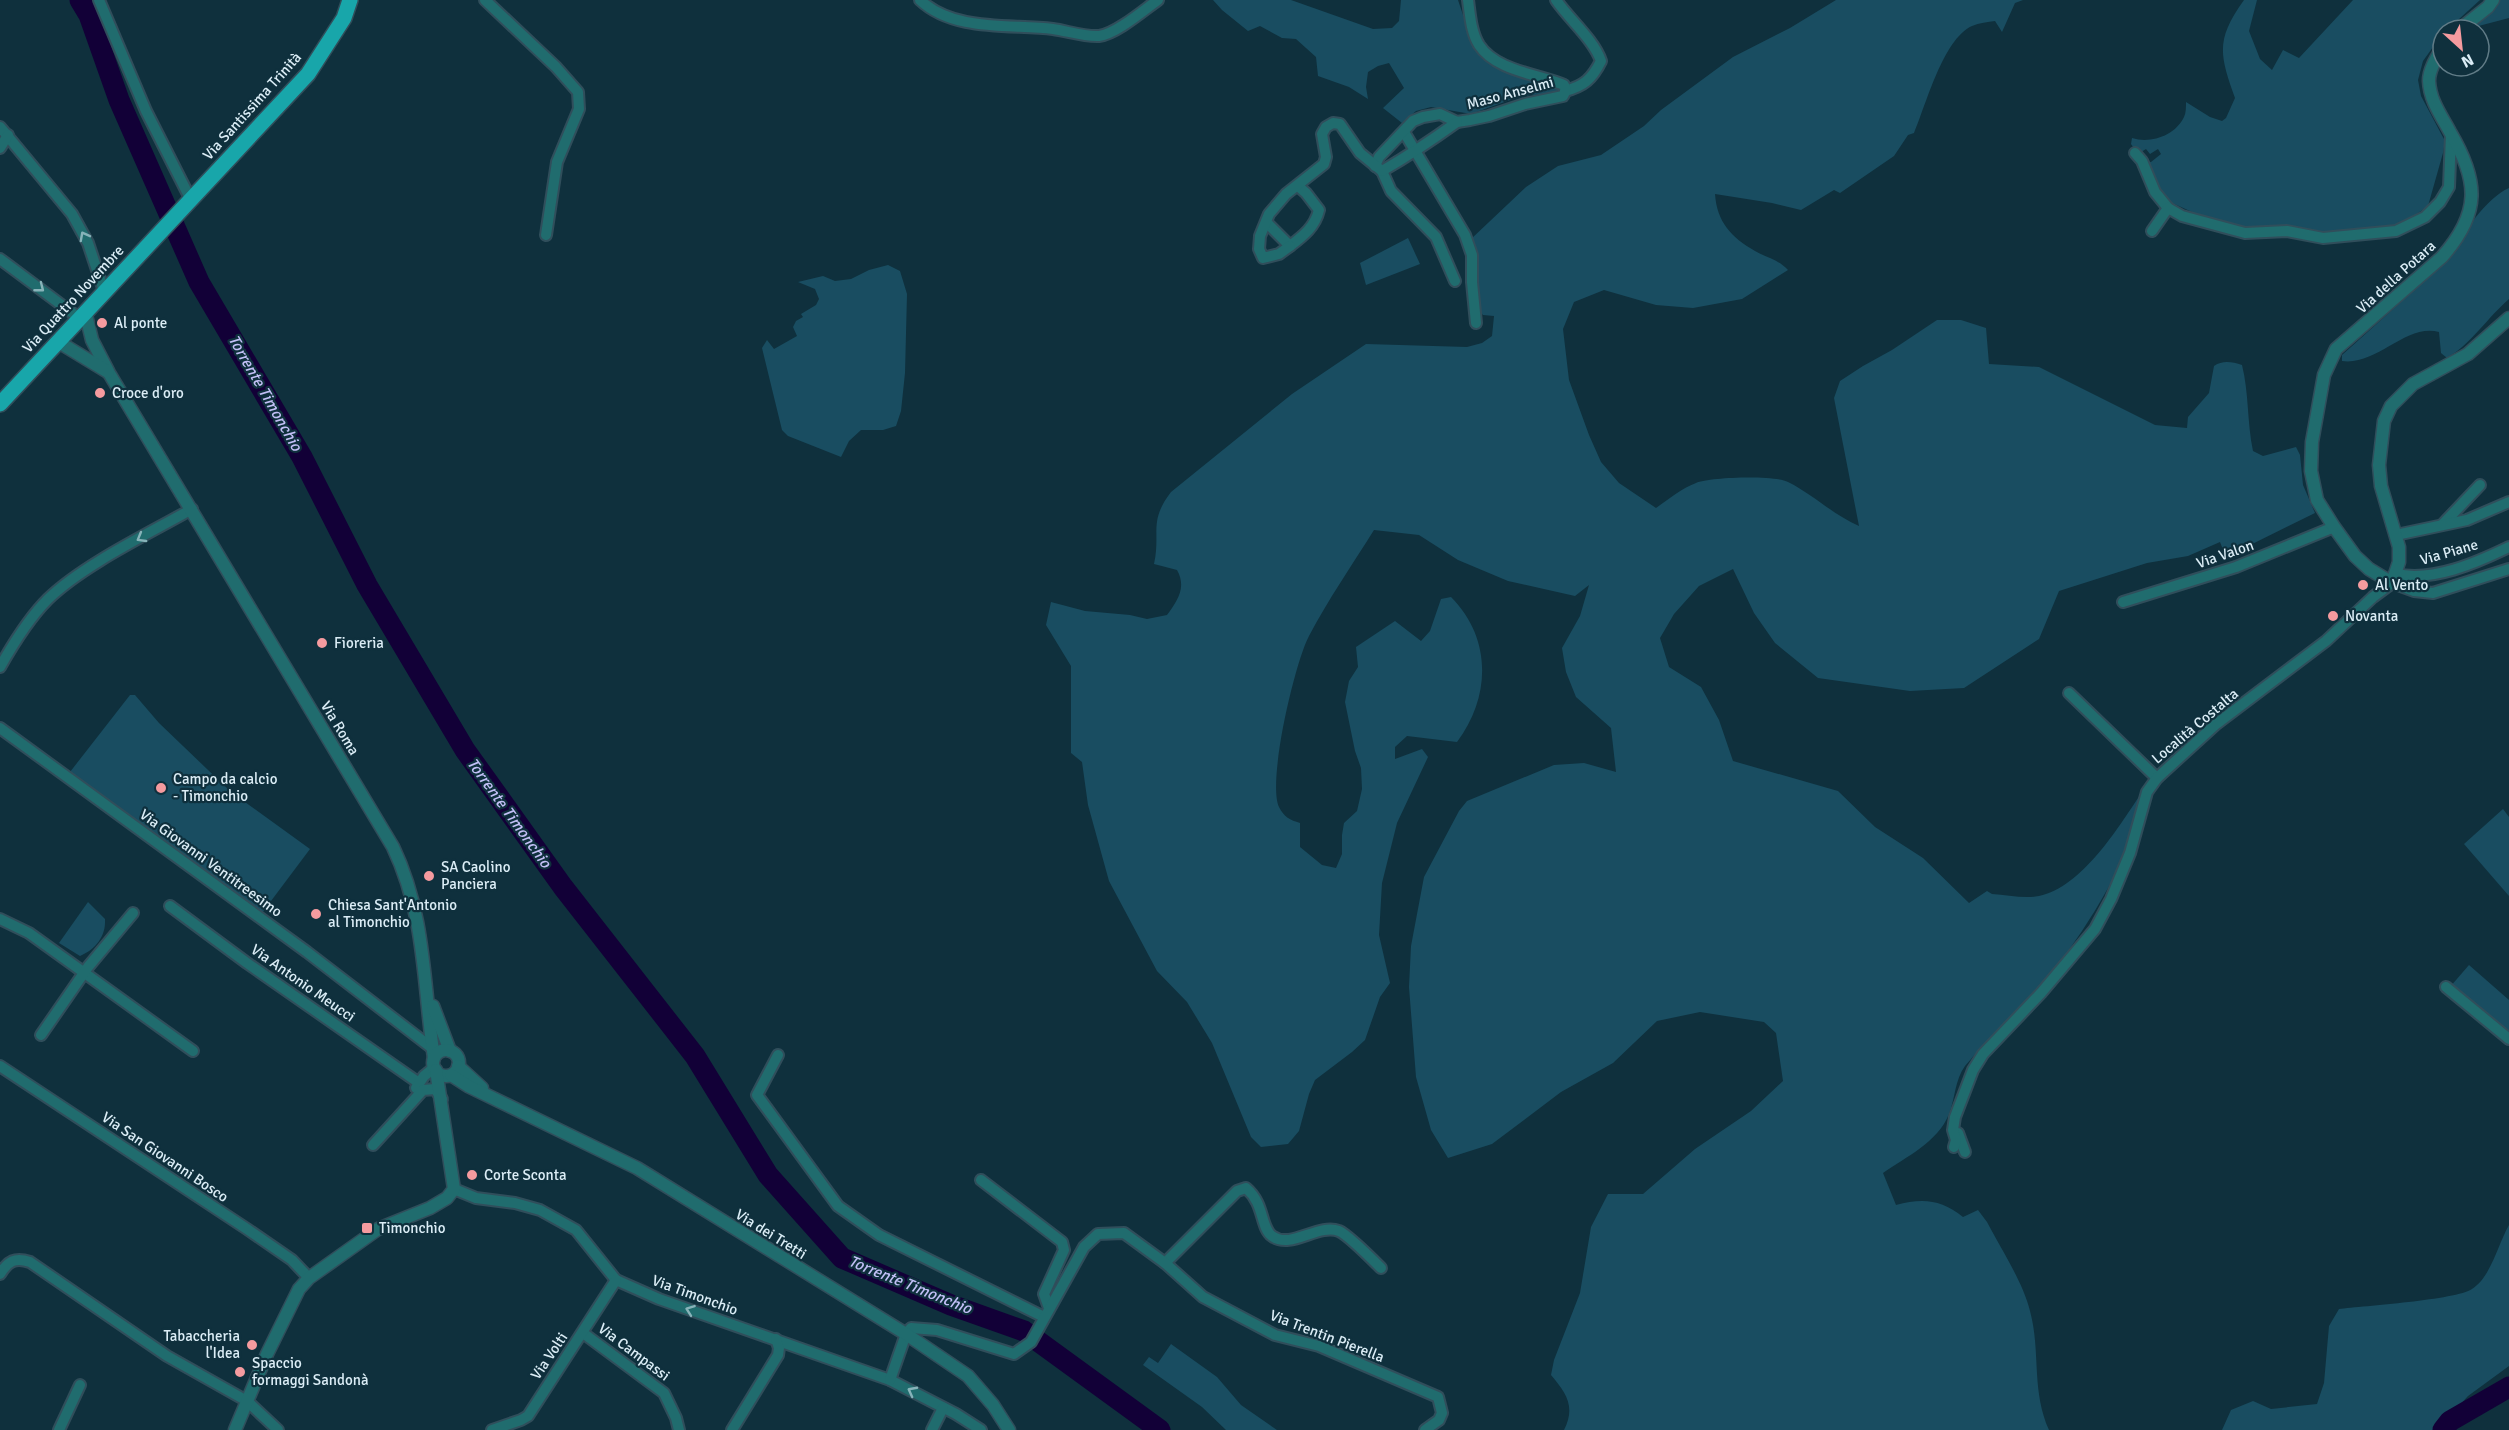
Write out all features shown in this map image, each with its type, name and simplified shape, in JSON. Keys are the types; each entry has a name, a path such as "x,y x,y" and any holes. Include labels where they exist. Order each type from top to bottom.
{"main road":[{"name":"Via Santissima Trinità","path":"148,246 308,74 344,18 350,0"},
{"name":"Via Quattro Novembre","path":"1,402 148,246"}],"street":[{"path":"99,0 146,111 190,201"},
{"path":"485,0 556,67 578,92 579,109 557,162 546,235"},
{"path":"920,0 947,17 969,22 1099,36 1139,14 1158,0"},
{"name":"Maso Anselmi","path":"1457,122 1440,114 1413,121 1379,157 1378,169 1416,152 1430,139 1457,122 1490,116 1525,104 1556,99 1563,96 1565,91 1564,85 1504,64 1480,47 1474,33 1468,0"},
{"path":"1556,0 1566,15 1598,51 1601,61 1584,86 1565,91"},
{"path":"2474,18 2493,0"},
{"name":"Via della Potara","path":"2334,527 2317,500 2311,471 2312,442 2324,375 2336,349 2442,257 2458,240 2472,204 2472,182 2468,165 2437,111 2429,80 2431,73"},
{"path":"1298,186 1306,193 1319,213 1305,235 1279,254 1263,258 1259,249 1260,236 1269,214 1275,205 1324,164 1326,157 1322,134 1326,127 1333,123 1340,124 1360,153 1378,169 1391,191 1436,237 1455,281"},
{"path":"0,127 72,214 88,243 104,291"},
{"path":"1404,132 1456,216 1467,241 1472,255 1476,323"},
{"path":"2135,153 2142,161 2155,192 2169,208 2182,216 2245,233 2287,231 2323,238 2396,231 2425,217 2440,202 2449,188 2451,134"},
{"path":"0,147 8,135"},
{"path":"2152,231 2169,208"},
{"path":"1267,223 1290,246"},
{"path":"0,259 82,315"},
{"name":"Via Roma","path":"82,315 109,373 393,847 413,898 425,976 429,1027 433,1029 438,1058"},
{"path":"2394,579 2399,562 2396,535 2381,486 2379,465 2384,421 2391,406 2414,384 2468,354 2509,318"},
{"path":"62,336 92,340"},
{"name":"Via Roma","path":"62,336 109,373"},
{"path":"2443,524 2480,485"},
{"path":"2396,535 2467,520 2509,502"},
{"path":"0,667 30,622 54,593 110,556 192,509"},
{"path":"2334,527 2369,569 2394,579 2414,591 2433,593 2509,569"},
{"name":"Via Valon","path":"2123,602 2236,567 2334,527"},
{"name":"Via Piane","path":"2394,579 2437,574 2468,565 2509,547"},
{"name":"Località Costalta","path":"1954,1147 1956,1140 1954,1124 1973,1070 1983,1054 2041,993 2095,928 2111,899 2130,853 2147,792 2157,778 2215,725 2326,641 2394,579"},
{"path":"2069,693 2157,778"},
{"name":"Via Giovanni Ventitreesimo","path":"0,728 403,1024 438,1058"},
{"name":"Via Antonio Meucci","path":"170,906 247,963 419,1083"},
{"path":"41,1035 86,972 133,913"},
{"path":"0,920 29,933 193,1051"},
{"name":"Via Roma","path":"425,976 436,1017 442,1099 454,1189"},
{"path":"2446,987 2509,1039"},
{"name":"Via Giovanni Ventitreesimo","path":"403,1024 429,1027"},
{"path":"778,1055 757,1095 838,1206 879,1235 1045,1317"},
{"path":"408,1106 407,1101 438,1058 452,1072"},
{"name":"Via Roma","path":"438,1058 458,1059 442,1099"},
{"name":"Via San Giovanni Bosco","path":"0,1065 292,1260 309,1278"},
{"name":"Via dei Tretti","path":"452,1072 491,1097 637,1168 906,1334 968,1376 993,1405 1009,1430"},
{"path":"373,1145 423,1090 435,1089 442,1099"},
{"path":"1954,1124 1965,1152"},
{"name":"Via Trentin Pierella","path":"981,1180 1062,1242 1064,1250 1044,1294 1045,1317"},
{"path":"1165,1263 1237,1191 1246,1188 1260,1205 1266,1229 1272,1236 1283,1240 1339,1231 1382,1268"},
{"path":"235,1430 291,1303 309,1278 378,1229 430,1208 447,1198 454,1189"},
{"name":"Via Timonchio","path":"454,1189 476,1198 515,1203 540,1210 576,1230 616,1280 659,1299 890,1380 981,1430"},
{"name":"Via Trentin Pierella","path":"906,1334 911,1328 937,1330 1014,1354 1031,1342 1084,1247 1098,1234 1124,1233 1165,1263 1203,1297 1275,1335 1319,1346 1438,1397 1442,1413 1439,1420 1425,1430"},
{"path":"0,1274 11,1261 20,1259 30,1262 167,1356 247,1401 278,1430"},
{"name":"Via Volti","path":"492,1430 525,1419 616,1280"},
{"name":"Via Campassi","path":"583,1333 664,1393 679,1430"},
{"path":"890,1380 906,1334"},
{"path":"732,1430 778,1355 779,1348 776,1339"},
{"path":"59,1430 80,1385"},
{"path":"932,1430 943,1408"}],"shaded area":[{"path":"1213,0 1291,0 1373,29 1392,28 1399,21 1401,0 1458,0 1472,42 1479,51 1563,90 1557,94 1530,95 1510,100 1471,114 1431,107 1416,111 1402,123 1383,108 1404,88 1389,63 1368,72 1366,87 1368,99 1349,87 1318,76 1316,57 1296,39 1282,38 1260,26 1248,31"},
{"path":"1836,0 2023,0 2015,3 2002,32 1995,21 1972,26 1962,33 1944,58 1914,133 1908,135 1894,156 1840,193 1834,190 1801,210 1715,194 1722,221 1732,234 1746,246 1776,261 1788,270 1742,299 1693,308 1656,305 1604,290 1574,302 1563,329 1569,380 1601,462 1619,483 1656,508 1686,488 1703,481 1770,478 1788,482 1859,526 1834,398 1840,381 1937,320 1961,320 1986,328 1989,364 2039,367 2155,425 2187,428 2188,417 2209,393 2214,366 2228,362 2242,365 2253,451 2263,456 2296,447 2300,455 2303,485 2315,513 2226,557 2220,542 2188,556 2147,563 2059,591 2039,639 1964,688 1910,691 1818,678 1775,643 1754,613 1733,569 1699,586 1674,614 1660,638 1669,667 1701,687 1719,720 1733,761 1838,791 1875,827 1923,858 1969,903 1987,891 1992,894 2039,896 2070,881 2097,855 2140,795 2136,822 2127,849 2082,931 2043,983 1965,1066 1959,1077 1949,1114 1937,1133 1920,1148 1883,1173 1896,1205 1914,1201 1939,1203 1963,1217 1978,1210 1987,1222 2027,1300 2035,1341 2040,1400 2049,1430 1564,1430 1569,1414 1568,1400 1551,1375 1554,1360 1580,1293 1591,1227 1608,1194 1643,1194 1695,1149 1751,1111 1783,1081 1776,1033 1764,1022 1700,1012 1657,1021 1613,1063 1561,1092 1492,1144 1448,1158 1431,1130 1416,1077 1409,987 1411,946 1424,877 1459,811 1467,801 1554,765 1584,763 1616,772 1611,728 1576,697 1566,672 1562,648 1580,616 1589,585 1575,596 1508,581 1458,560 1419,535 1374,530 1324,609 1303,650 1290,695 1280,748 1276,793 1283,813 1300,823 1300,847 1322,865 1336,868 1342,854 1344,823 1357,811 1362,789 1361,768 1355,751 1345,702 1349,681 1358,667 1356,647 1395,621 1421,641 1430,631 1441,599 1451,597 1464,613 1474,631 1480,649 1481,687 1468,725 1457,742 1407,736 1395,747 1395,759 1422,749 1428,757 1397,823 1382,883 1379,935 1390,983 1380,997 1365,1040 1315,1080 1299,1131 1288,1144 1261,1147 1251,1137 1212,1043 1187,1002 1157,971 1109,881 1088,805 1082,762 1071,753 1071,666 1046,625 1051,602 1085,611 1147,619 1167,615 1180,594 1180,577 1177,570 1154,564 1157,520 1171,492 1292,394 1366,344 1467,347 1482,343 1492,336 1494,316 1483,315 1478,309 1470,240 1526,187 1558,166 1601,155 1644,126 1661,110 1733,57 1790,28"},
{"path":"2244,0 2257,0 2249,31 2260,59 2272,70 2283,50 2299,58 2353,0 2480,0 2460,18 2431,18 2431,50 2423,61 2418,80 2421,96 2445,141 2428,206 2401,225 2341,233 2299,230 2260,232 2210,220 2172,203 2157,191 2146,162 2151,162 2161,154 2158,149 2150,154 2146,149 2138,154 2131,144 2132,138 2146,140 2168,134 2180,124 2184,117 2186,102 2210,117 2222,121 2226,118 2235,98 2223,58 2223,47 2235,14"},
{"path":"2494,0 2509,0 2509,18 2491,23 2491,18 2479,18"},
{"path":"2509,188 2509,299 2472,338 2447,358 2441,353 2439,332 2427,331 2415,333 2367,357 2355,361 2342,361 2342,355 2450,258 2467,228 2483,208"},
{"path":"1408,238 1420,264 1366,285 1360,263"},
{"path":"888,265 900,271 907,294 905,373 901,411 896,426 883,430 861,430 849,441 841,457 788,436 782,430 762,348 767,340 774,349 797,336 793,327 796,321 803,317 801,314 816,305 819,299 815,289 798,282 823,276 835,281 851,279 869,270"},
{"path":"130,695 135,695 159,723 231,792 310,849 262,913 70,772"},
{"path":"2503,809 2509,817 2509,896 2464,844"},
{"path":"88,902 105,919 105,925 99,941 91,950 80,956 59,943"},
{"path":"2469,965 2509,1000 2509,1037 2450,987"},
{"path":"2509,1225 2509,1366 2468,1396 2437,1430 2222,1430 2231,1410 2253,1401 2271,1409 2317,1404 2324,1383 2329,1326 2339,1309 2429,1299 2463,1293 2472,1289 2484,1277"},
{"path":"1171,1344 1217,1377 1241,1405 1277,1430 1226,1430 1202,1407 1143,1365 1149,1357 1158,1363"}],"waterway":[{"name":"Torrente Timonchio","path":"80,0 89,15 119,100 199,282 302,457 367,585 465,750 563,887 695,1056 768,1175 842,1258 951,1305 1024,1331 1160,1430"},
{"path":"2443,1430 2450,1421 2509,1387"}],"place":[{"name":"Al ponte","path":"102,323"},
{"name":"Croce d'oro","path":"100,393"},
{"name":"Al Vento","path":"2363,585"},
{"name":"Novanta","path":"2333,616"},
{"name":"Fioreria","path":"322,643"},
{"name":"Campo da calcio - Timonchio","path":"161,788"},
{"name":"SA Caolino Panciera","path":"429,876"},
{"name":"Chiesa Sant'Antonio al Timonchio","path":"316,914"},
{"name":"Corte Sconta","path":"472,1175"},
{"name":"Timonchio","path":"367,1228"},
{"name":"Tabaccheria l'Idea","path":"252,1345"},
{"name":"Spaccio formaggi Sandonà","path":"240,1372"}]}
